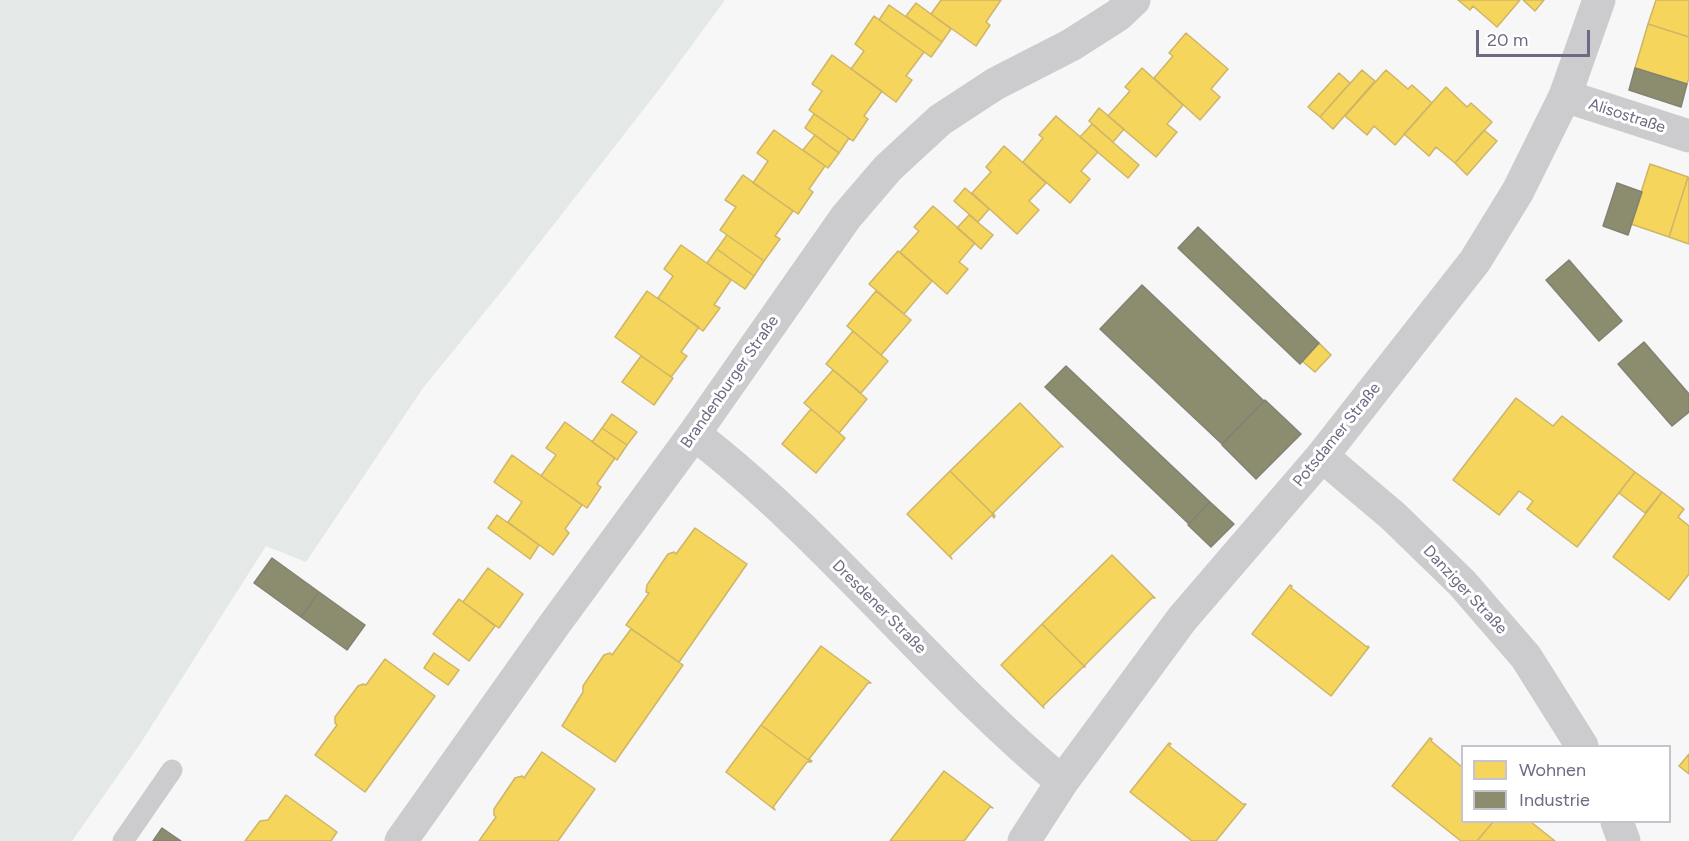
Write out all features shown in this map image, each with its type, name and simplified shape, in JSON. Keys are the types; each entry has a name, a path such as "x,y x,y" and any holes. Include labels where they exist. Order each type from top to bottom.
{"street":[{"name":"Brandenburger Straße","path":"401,841 694,434 846,217 888,168 940,120 995,84 1071,45 1118,15 1134,0"},
{"name":"Potsdamer Straße","path":"1032,840 1062,782 1182,618 1322,456 1475,261 1518,190 1565,96 1599,0"},
{"name":"Alisostraße","path":"1565,96 1689,136"},
{"name":"Dresdener Straße","path":"694,434 733,464 817,543 1021,748 1062,782"},
{"name":"Danziger Straße","path":"1322,456 1393,516 1462,583 1526,657 1581,745"},
{"path":"1617,823 1624,841"}],"lane":[{"path":"123,841 172,770"}],"shaded area":[{"path":"0,0 725,0 661,87 423,388 306,562 266,546 140,744 72,841 0,841"}],"building: Wohnen":[{"path":"941,0 1001,0 986,22 990,25 976,46 931,14"},
{"path":"1458,0 1520,0 1497,27 1473,6 1470,10"},
{"path":"1523,0 1544,0 1535,11"},
{"path":"1656,0 1689,0 1689,37 1648,24"},
{"path":"916,3 951,29 942,42 906,16"},
{"path":"889,5 942,42 931,57 879,20"},
{"path":"874,16 924,52 906,76 912,80 896,102 851,69 864,51 855,44"},
{"path":"1648,24 1689,37 1687,84 1635,68"},
{"path":"1186,33 1228,69 1211,89 1220,97 1200,120 1154,78 1173,56 1169,53"},
{"path":"832,55 882,91 864,116 868,119 853,141 809,110 822,91 812,84"},
{"path":"1142,68 1183,105 1167,124 1177,132 1156,157 1108,116 1130,91 1125,87"},
{"path":"1362,70 1375,81 1333,129 1320,117"},
{"path":"1386,70 1408,89 1412,85 1432,103 1395,145 1374,126 1367,135 1345,116"},
{"path":"1339,73 1350,83 1320,117 1308,107"},
{"path":"1446,87 1467,107 1471,103 1492,122 1455,163 1436,147 1429,156 1404,134"},
{"path":"1099,108 1124,129 1113,142 1089,121"},
{"path":"814,114 849,138 839,153 805,128"},
{"path":"1056,116 1098,152 1081,171 1090,179 1070,203 1023,162 1043,138 1039,135"},
{"path":"1092,124 1139,165 1128,178 1080,137"},
{"path":"774,130 825,166 809,189 813,192 798,214 753,183 768,161 757,153"},
{"path":"1484,130 1497,141 1467,175 1455,163"},
{"path":"815,135 839,153 828,168 803,150"},
{"path":"1004,146 1046,183 1029,201 1039,210 1017,234 972,193 991,172 986,167"},
{"path":"1650,164 1688,177 1669,237 1631,224"},
{"path":"743,175 793,211 775,236 780,239 764,261 720,230 736,207 725,200"},
{"path":"1689,178 1689,244 1669,237"},
{"path":"965,188 989,209 978,222 954,201"},
{"path":"933,206 975,243 959,262 968,269 947,294 900,252 919,231 914,227"},
{"path":"969,215 993,235 981,249 957,228"},
{"path":"727,235 764,261 754,276 717,249"},
{"path":"681,245 731,280 714,305 720,308 703,331 658,298 673,276 664,269"},
{"path":"717,249 754,276 745,289 707,263"},
{"path":"898,251 932,281 904,314 869,284"},
{"path":"647,291 699,327 681,352 687,356 671,377 615,337"},
{"path":"876,291 911,320 881,355 847,326"},
{"path":"853,331 888,361 861,393 826,364"},
{"path":"1319,343 1331,355 1315,372 1302,361"},
{"path":"641,356 673,378 654,405 622,382"},
{"path":"833,370 867,399 839,433 804,403"},
{"path":"1516,398 1553,426 1562,416 1635,472 1577,547 1527,509 1533,501 1519,491 1499,515 1453,480"},
{"path":"1020,403 1063,447 1061,446 993,513 995,516 950,471"},
{"path":"811,409 845,438 816,473 782,444"},
{"path":"612,414 637,432 627,445 602,428"},
{"path":"565,422 615,458 597,484 601,487 587,508 541,476 556,455 546,448"},
{"path":"602,428 627,445 617,460 592,442"},
{"path":"512,455 582,505 565,529 569,533 553,555 508,522 522,502 494,482"},
{"path":"950,471 995,516 994,518 992,515 950,556 952,559 907,514"},
{"path":"1635,472 1662,492 1645,513 1619,493"},
{"path":"1662,492 1684,509 1678,517 1689,526 1689,574 1669,600 1613,557"},
{"path":"497,515 539,545 530,559 488,528"},
{"path":"695,528 747,564 679,662 626,625 649,593 646,592 647,585 668,554 674,552 676,554"},
{"path":"1112,555 1155,598 1152,598 1085,667 1042,624"},
{"path":"488,568 523,594 499,628 463,602"},
{"path":"1290,585 1369,647 1331,696 1252,634"},
{"path":"459,599 495,626 469,661 433,634"},
{"path":"1042,624 1085,667 1043,706 1044,708 1001,665"},
{"path":"631,629 683,665 615,762 562,726 583,692 583,686 604,655 610,653 612,655"},
{"path":"821,646 871,683 868,683 809,759 811,762 761,725"},
{"path":"434,653 459,670 448,685 424,668"},
{"path":"385,659 435,696 365,792 315,755 337,725 335,717 358,686 366,685"},
{"path":"761,725 811,762 807,762 773,807 775,810 726,772"},
{"path":"1430,738 1461,766 1461,823 1492,823 1477,841 1461,841 1392,786"},
{"path":"1169,743 1171,744 1169,746 1243,804 1246,804 1216,841 1192,841 1130,792"},
{"path":"542,752 595,789 558,841 479,841 496,817 494,809 515,778 522,776 524,778"},
{"path":"1689,754 1689,774 1679,766"},
{"path":"944,771 993,808 990,807 964,841 890,841"},
{"path":"286,795 337,832 331,841 245,841 260,821 268,820"},
{"path":"1492,823 1532,823 1555,841 1477,841"}],"building: Industrie":[{"path":"1635,68 1687,84 1681,107 1629,90"},
{"path":"1617,183 1642,192 1628,235 1603,226"},
{"path":"1198,227 1319,343 1300,364 1178,248"},
{"path":"1569,260 1622,321 1599,341 1546,280"},
{"path":"1142,285 1264,401 1222,444 1100,329"},
{"path":"1644,342 1689,394 1689,412 1672,426 1618,364"},
{"path":"1066,366 1210,502 1189,524 1045,387"},
{"path":"1265,400 1301,434 1256,479 1222,445"},
{"path":"1210,502 1234,524 1211,547 1188,525"},
{"path":"272,558 319,592 301,617 254,583"},
{"path":"319,592 365,625 347,650 301,617"},
{"path":"162,828 181,841 153,841"}]}
